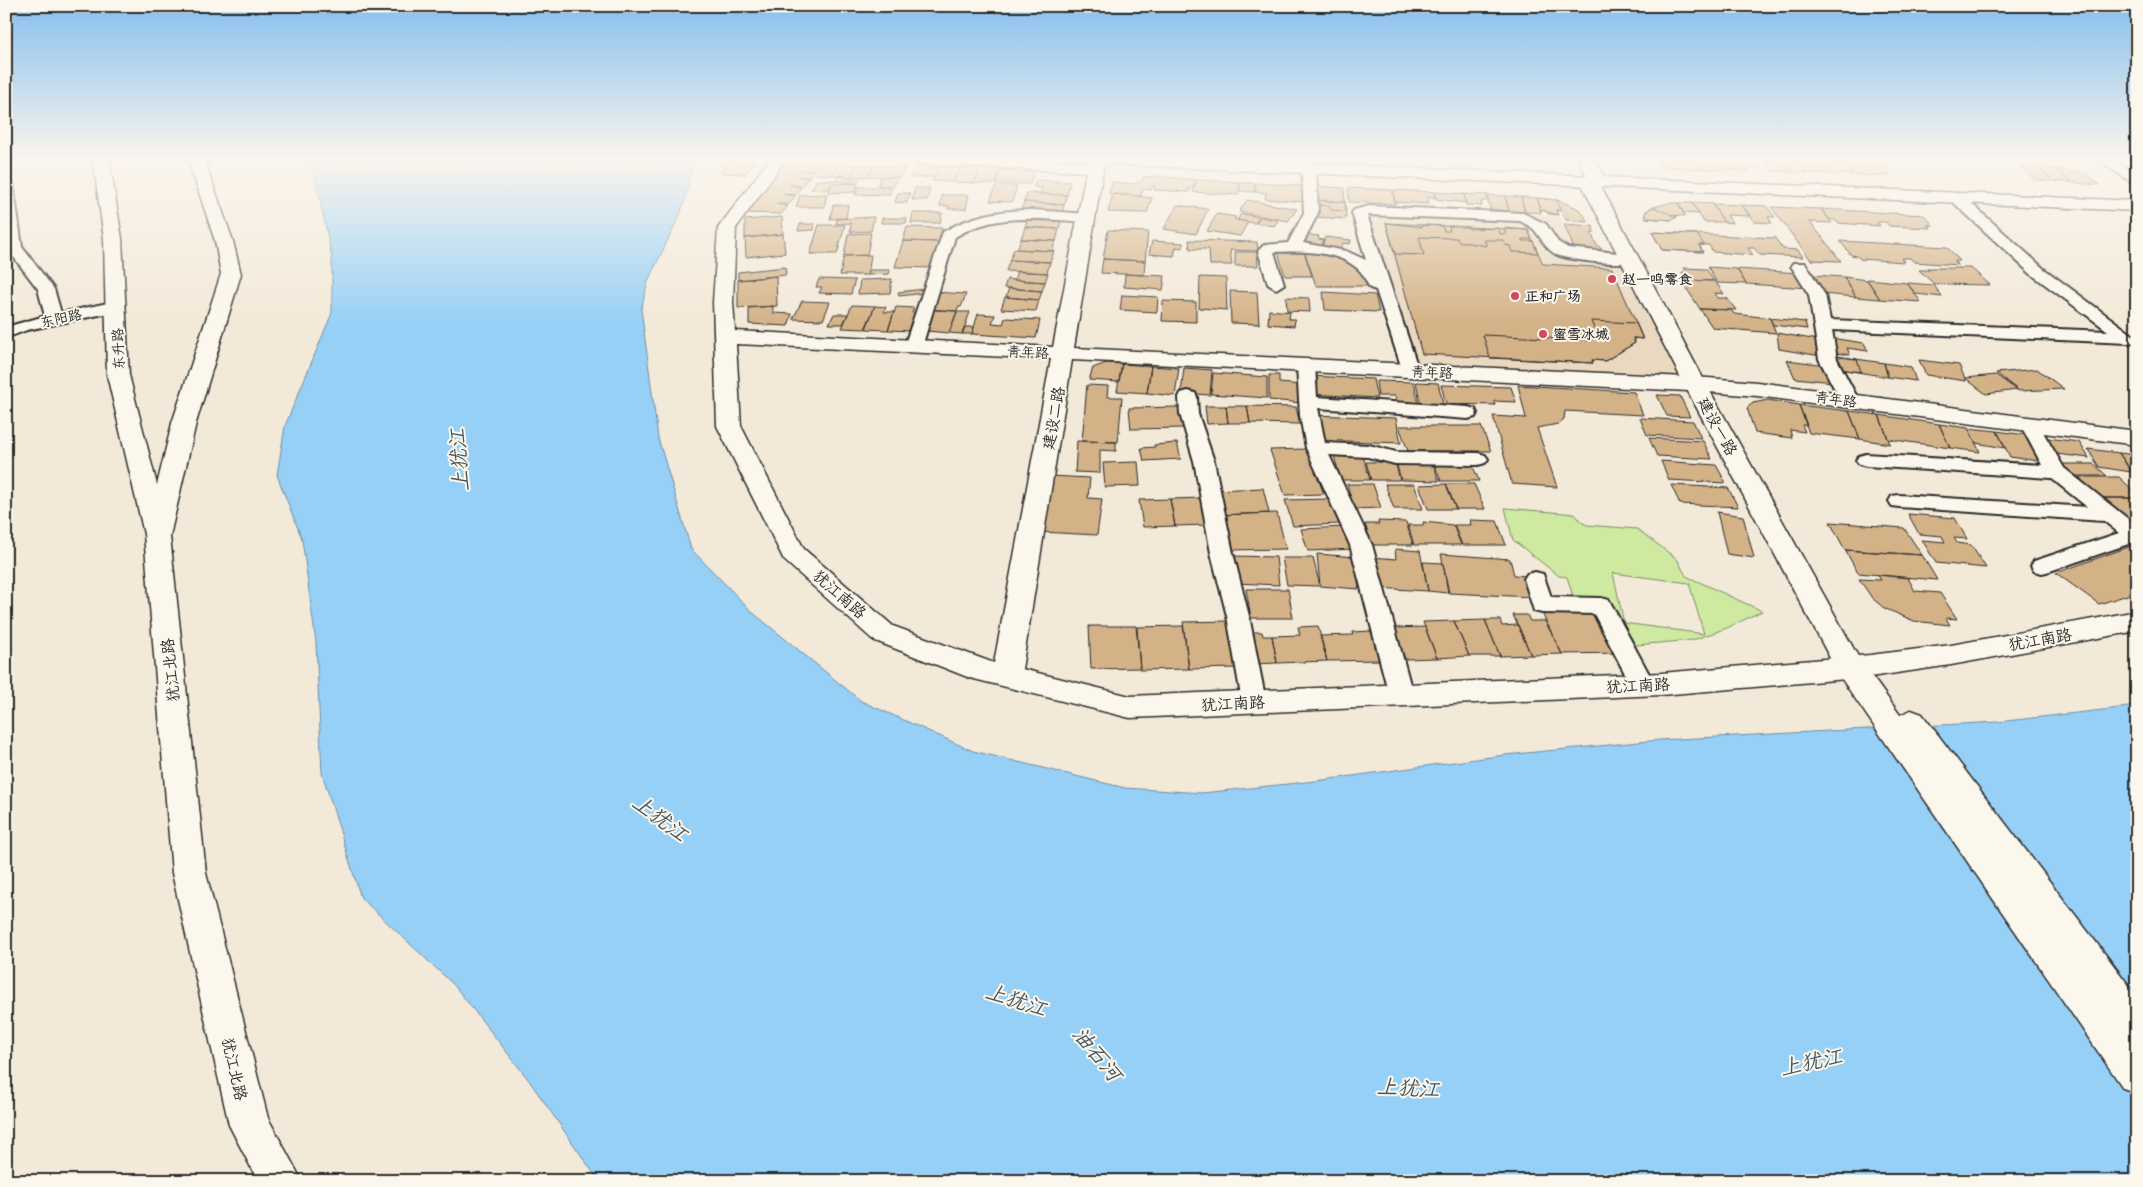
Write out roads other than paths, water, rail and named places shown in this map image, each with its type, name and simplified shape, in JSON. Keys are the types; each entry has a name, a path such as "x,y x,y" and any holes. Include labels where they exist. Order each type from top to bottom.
{"street":[{"path":"10,214 14,247 46,289 54,320"},
{"name":"东升路","path":"109,214 113,239 118,375 157,536"},
{"name":"犹江北路","path":"215,214 224,241 231,274 184,423 157,536 189,873 248,1125 282,1181"},
{"name":"犹江南路","path":"737,214 727,228 723,302 729,426 793,554 883,633 980,670 1130,707 1254,702 1864,673 2137,621"},
{"path":"913,347 948,235 959,227 982,220 1015,214"},
{"path":"1024,214 1087,218"},
{"name":"建设二路","path":"1006,676 1088,214"},
{"path":"1293,247 1310,214"},
{"path":"1359,214 1410,370"},
{"path":"1465,214 1522,217 1542,227 1552,245 1563,252 1582,256 1629,259"},
{"name":"建设一路","path":"1611,214 1629,259 1701,384"},
{"path":"1614,214 1701,384 1864,673 2137,1074"},
{"path":"1975,214 2037,271 2131,341"},
{"path":"1276,284 1266,251 1269,248 1293,247 1333,252 1355,259 1363,265 1390,310"},
{"path":"1799,266 1817,294 1828,359 1850,401"},
{"name":"东阳路","path":"6,332 22,326 116,306"},
{"path":"1822,324 2131,341"},
{"name":"青年路","path":"725,337 1701,384 1758,389 2136,439"},
{"path":"1306,366 1308,402 1316,448 1361,545 1402,695"},
{"path":"1188,397 1189,414 1204,461 1222,553 1238,616 1254,702"},
{"path":"1308,402 1468,413"},
{"path":"2029,424 2056,472 2136,534"},
{"path":"1316,448 1369,451 1395,458 1478,459"},
{"path":"1866,460 2056,472"},
{"path":"1899,502 2110,515"},
{"path":"2042,566 2136,534"},
{"path":"1535,579 1542,604 1601,606 1643,685"},
{"path":"1864,673 2137,1026"}],"water":[{"path":"323,214 680,214 648,281 641,309 658,438 691,549 752,612 861,701 973,751 1125,788 1202,793 1316,781 1505,755 1660,740 1998,722 2137,706 2137,1181 599,1181 528,1079 454,985 361,898 322,773 316,643 302,539 277,475 285,426 332,313 332,258"}],"place":[{"name":"赵一鸣零食","path":"1612,279"},
{"name":"正和广场","path":"1515,296"},
{"name":"蜜雪冰城","path":"1543,334"}],"water label":[{"name":"上犹江","path":"459,460"},
{"name":"上犹江","path":"660,818"},
{"name":"上犹江","path":"1016,1000"},
{"name":"油石河","path":"1097,1054"},
{"name":"上犹江","path":"1811,1062"},
{"name":"上犹江","path":"1408,1088"}]}
